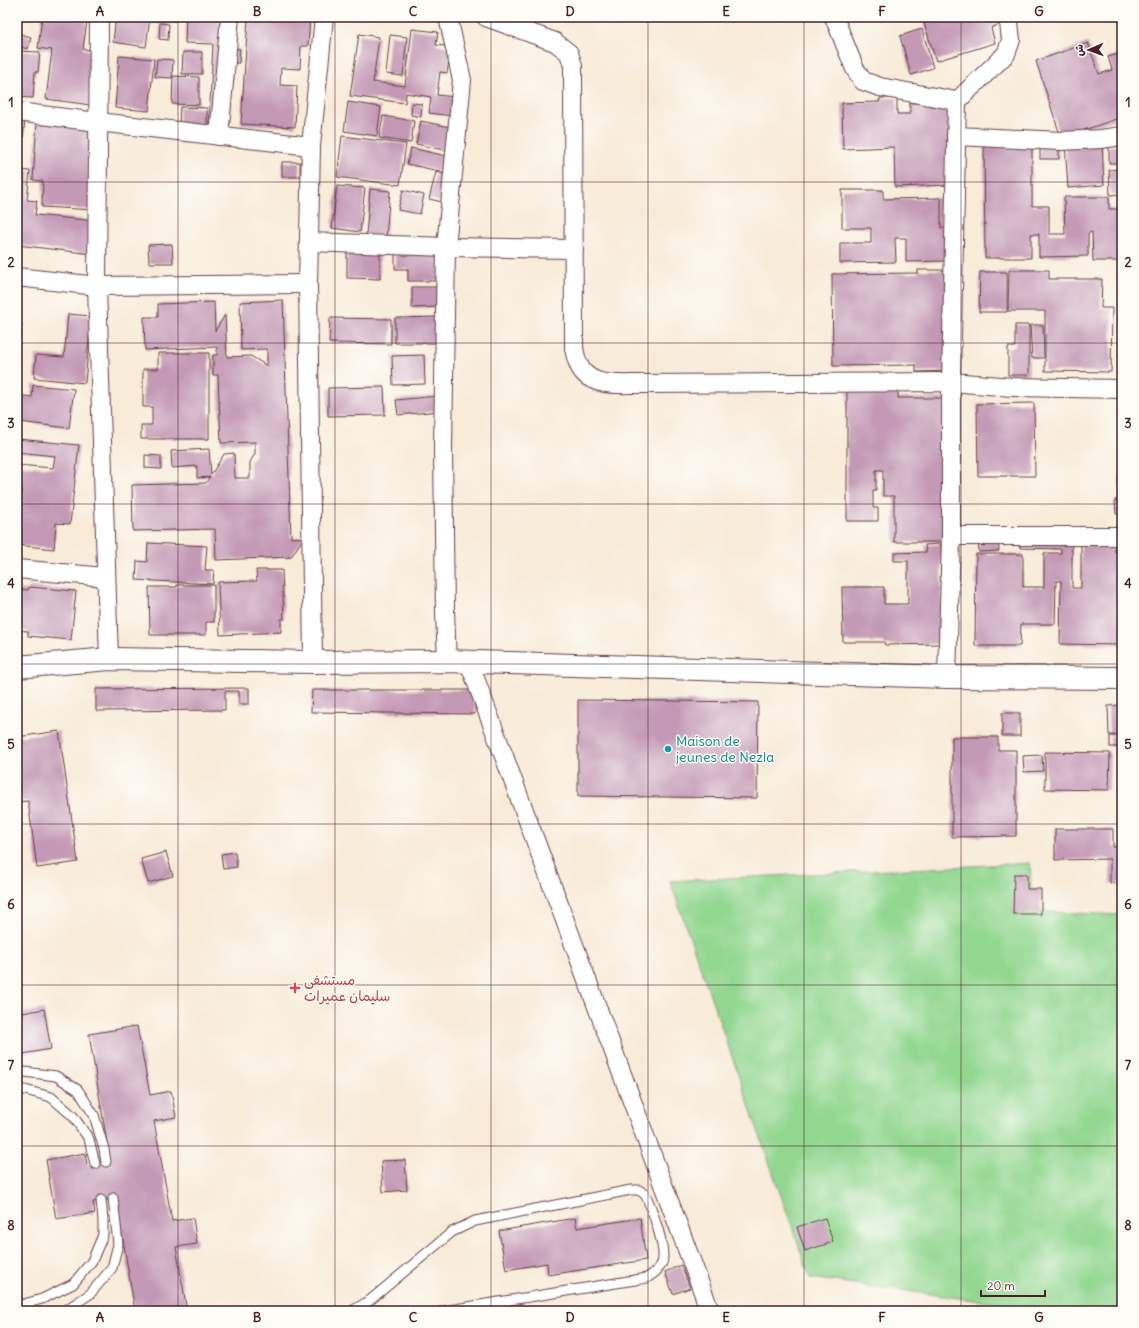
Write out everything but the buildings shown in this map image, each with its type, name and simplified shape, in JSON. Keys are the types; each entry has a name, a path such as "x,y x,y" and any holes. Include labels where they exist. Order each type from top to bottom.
{"street":[{"path":"100,17 97,286 105,577 109,659"},
{"path":"219,136 230,17"},
{"path":"314,662 308,284 311,146 324,17"},
{"path":"448,17 462,80 446,247 443,449 445,612 458,661 710,1311"},
{"path":"486,17 555,42 569,53 573,66 574,348 578,365 588,377 600,383 639,384 952,382 1013,387 1122,390"},
{"path":"834,17 855,69 863,82 880,87 957,101"},
{"path":"947,677 951,536 957,101 1006,54 1011,40 1009,23 1006,17"},
{"path":"17,112 311,146"},
{"path":"956,136 1062,141 1101,139 1122,136"},
{"path":"309,242 446,247 574,249"},
{"path":"17,277 97,286 308,284"},
{"path":"951,536 1122,536"},
{"path":"17,569 105,577"},
{"path":"17,667 109,659 314,662 458,661 947,677 1122,678"}],"lane":[{"path":"17,1071 56,1076 78,1090 94,1115 104,1149 106,1162"},
{"path":"17,1089 51,1097 74,1116 89,1139 94,1164"},
{"path":"352,1311 369,1301 452,1232 475,1221 631,1190 639,1190 645,1194 660,1234 663,1254 662,1262 656,1272 647,1278 443,1311"},
{"path":"64,1311 90,1294 112,1268 118,1244 113,1198"},
{"path":"17,1306 42,1299 73,1284 92,1261 103,1235 101,1200"}],"green space":[{"path":"1030,863 1032,911 1122,915 1122,1311 1055,1311 810,1278 670,881"}],"place":[{"name":"Maison de jeunes de Nezla","path":"668,749"},
{"name":"مستشفى سليمان عميرات","path":"295,988"}]}
